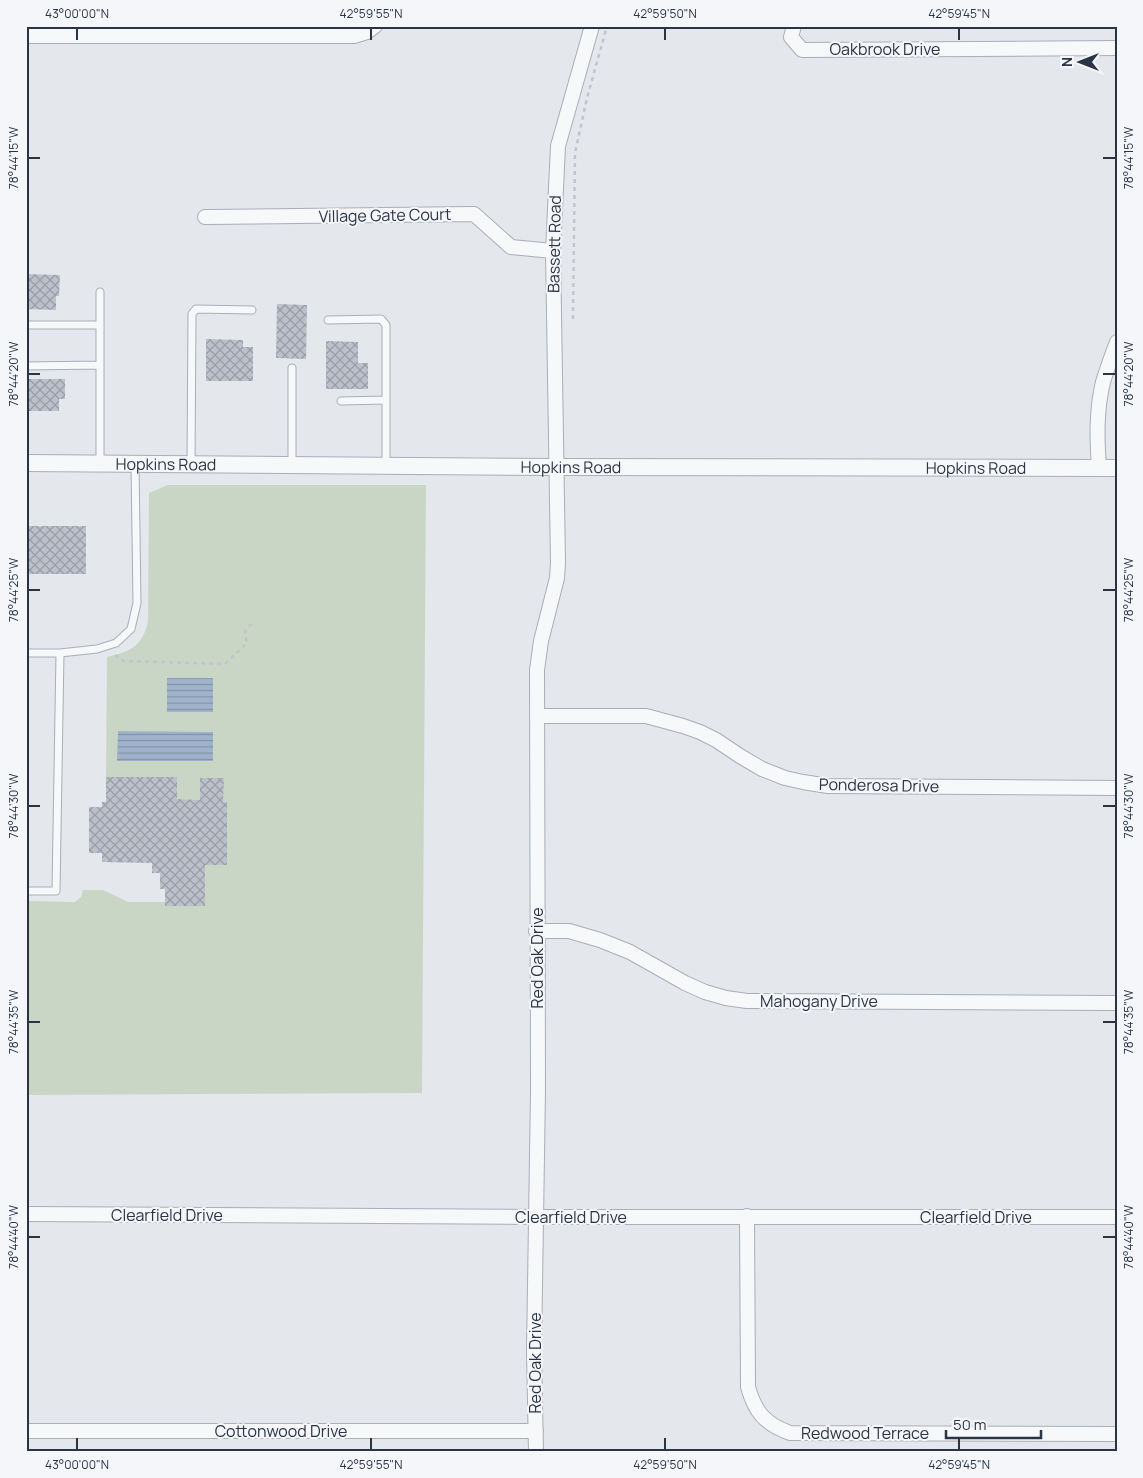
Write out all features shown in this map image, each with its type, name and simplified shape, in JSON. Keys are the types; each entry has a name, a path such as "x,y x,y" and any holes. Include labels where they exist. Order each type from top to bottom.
{"street":[{"path":"26,36 354,36 366,32 375,26"},
{"name":"Bassett Road","path":"556,467 552,251 558,146 592,26"},
{"name":"Oakbrook Drive","path":"794,26 791,36 802,50 1117,48"},
{"name":"Village Gate Court","path":"205,217 474,214 511,247 552,251"},
{"path":"1099,468 1097,441 1098,413 1103,382 1117,342"},
{"name":"Hopkins Road","path":"26,463 556,467 1117,468"},
{"name":"Red Oak Drive","path":"536,1452 534,1351 538,1090 536,931 537,670 557,578 556,467"},
{"name":"Ponderosa Drive","path":"537,716 646,716 700,732 762,769 785,778 828,786 1117,788"},
{"name":"Mahogany Drive","path":"536,931 570,931 600,940 630,952 705,992 747,1001 1117,1003"},
{"name":"Clearfield Drive","path":"26,1214 536,1217 1117,1217"},
{"name":"Redwood Terrace","path":"747,1216 748,1387 752,1401 759,1413 778,1428 790,1433 1117,1434"},
{"name":"Cottonwood Drive","path":"26,1431 536,1431"}],"lane":[{"path":"100,292 100,464"},
{"path":"190,464 192,314 196,309 252,310"},
{"path":"328,320 381,319 386,325 386,465"},
{"path":"26,325 100,325"},
{"path":"26,366 100,365"},
{"path":"292,368 292,464"},
{"path":"340,401 386,400"},
{"path":"26,653 60,653 96,649 116,643 132,629 137,603 135,464"},
{"path":"26,891 56,891 60,653"}],"path":[{"path":"573,319 575,153 587,98 607,26"},
{"path":"115,655 124,661 226,664 247,642 245,632 252,623"}],"green space":[{"path":"168,485 426,485 422,1093 26,1095 26,901 75,902 81,897 83,890 103,890 128,902 165,902 165,906 205,906 205,865 227,802 223,802 223,778 200,778 200,800 177,799 177,777 106,777 107,657 129,650 139,642 146,630 148,621 149,493"}],"water":[{"path":"167,678 213,678 213,712 167,712"},
{"path":"118,731 213,732 213,761 117,761"}],"building":[{"path":"26,274 60,275 59,296 56,296 56,310 26,309"},
{"path":"277,304 307,305 306,359 276,358"},
{"path":"206,339 243,340 243,347 253,347 253,381 206,381"},
{"path":"326,341 358,342 358,363 368,363 368,389 326,389"},
{"path":"26,379 65,379 65,399 59,399 59,411 26,411"},
{"path":"26,526 86,526 86,574 26,574"},
{"path":"106,777 177,777 177,799 200,800 200,778 224,778 223,802 227,802 227,865 205,865 205,906 165,906 165,889 160,889 160,873 152,873 152,863 102,862 102,853 89,853 89,807 102,807 102,802 106,802"}]}
